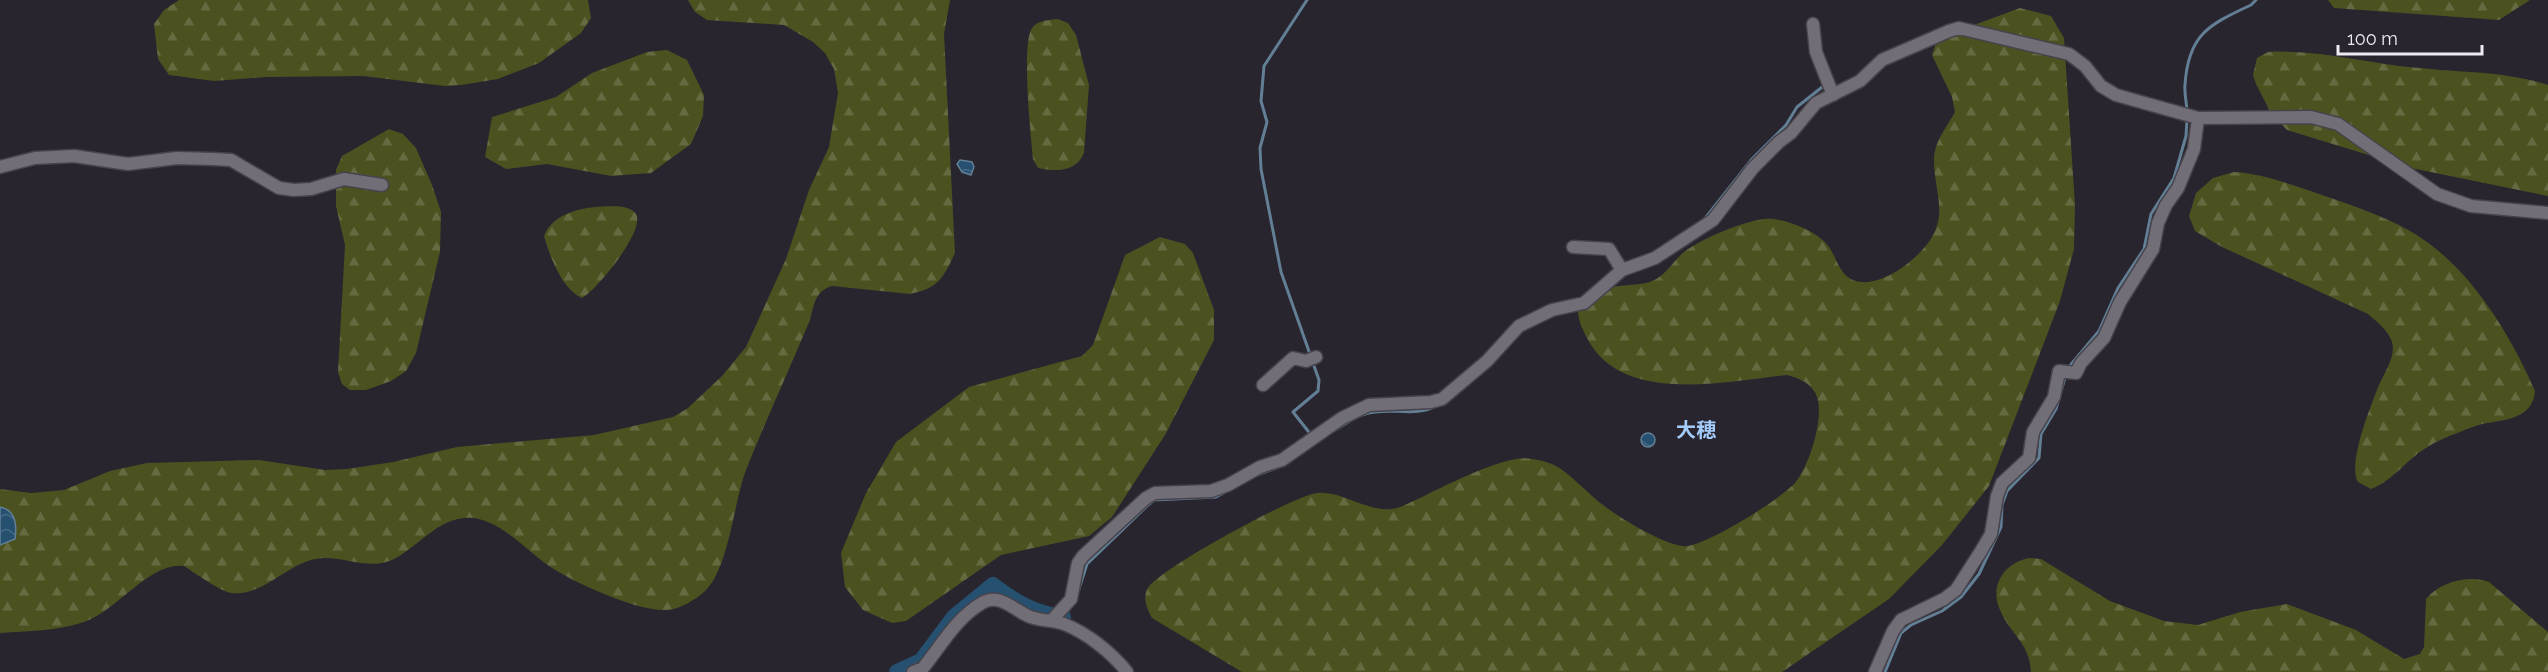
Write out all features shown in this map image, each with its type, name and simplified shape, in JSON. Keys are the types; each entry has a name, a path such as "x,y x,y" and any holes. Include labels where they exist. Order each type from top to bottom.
{"street":[{"path":"1813,24 1816,52 1833,95"},
{"path":"1050,621 1071,599 1078,563 1083,556 1146,498 1155,493 1194,494 1228,485 1260,467 1282,460 1342,418 1369,405 1431,402 1442,399 1487,361 1519,326 1552,310 1584,303 1622,270 1655,258 1713,220 1753,168 1791,133 1816,103 1860,81 1882,60 1934,36 1959,28 2069,54 2085,66 2101,86 2116,95 2198,118 2311,117 2338,124 2437,194 2471,206 2548,213"},
{"path":"1875,672 1893,631 1901,620 1944,599 1956,590 1981,551 1990,534 1997,496 2002,483 2029,458 2033,432 2050,407 2059,371 2076,372 2081,363 2104,339 2120,302 2153,249 2158,223 2166,205 2178,188 2194,149 2198,118"},
{"path":"0,167 35,158 74,156 128,164 177,158 213,159 231,160 279,188 311,189 344,179 382,185"},
{"path":"1573,247 1609,249 1622,270"},
{"path":"1263,386 1293,358 1306,361 1316,357"},
{"path":"914,672 923,668 961,619 983,602 994,600 1004,602 1030,617 1065,624 1092,640 1127,672"}],"green space":[{"path":"179,0 588,0 591,18 581,33 539,63 498,79 445,86 363,76 267,77 214,81 169,75 158,59 154,24 164,10"},
{"path":"688,0 950,0 944,34 955,253 939,281 920,292 910,294 832,286 819,295 746,470 726,550 714,580 706,590 688,603 671,610 654,609 623,601 560,573 510,535 488,522 464,518 442,525 405,553 378,564 331,558 311,560 299,564 266,584 243,593 226,592 184,566 171,567 146,579 109,608 84,622 53,629 0,633 0,489 31,493 64,490 110,471 147,463 259,460 325,470 347,469 393,462 457,447 594,435 673,417 688,408 722,376 746,347 786,259 809,190 829,147 838,93 834,69 825,53 813,42 784,25 707,20 695,12"},
{"path":"2328,0 2530,0 2499,20 2334,8"},
{"path":"2020,8 2051,16 2064,38 2075,205 2074,249 2060,301 1989,486 1942,545 1889,599 1782,672 1242,672 1152,618 1145,599 1146,592 1176,565 1257,519 1317,493 1336,495 1382,509 1392,509 1492,466 1507,461 1532,459 1549,463 1560,469 1620,517 1657,538 1680,546 1699,543 1712,537 1744,520 1774,500 1794,484 1811,453 1819,411 1818,400 1808,385 1802,380 1787,375 1710,384 1682,384 1654,382 1630,375 1608,363 1591,345 1580,322 1578,306 1609,288 1655,280 1684,252 1701,241 1734,227 1764,219 1781,220 1800,226 1817,236 1829,247 1845,274 1853,280 1875,281 1909,263 1926,245 1936,228 1939,218 1939,200 1935,154 1938,141 1955,112 1952,97 1932,55 1936,43 1955,32"},
{"path":"1058,19 1068,23 1076,35 1089,85 1084,153 1071,167 1052,170 1038,168 1033,159 1027,52 1029,37 1034,25"},
{"path":"667,50 687,60 704,95 703,116 691,144 651,173 611,176 547,164 506,169 485,157 492,117 556,97 592,73 647,52"},
{"path":"2268,52 2306,53 2401,66 2500,75 2548,85 2548,196 2411,168 2287,130 2271,113 2253,75 2257,58"},
{"path":"389,129 403,134 416,148 432,185 441,212 440,252 416,353 406,371 391,381 366,390 350,390 342,384 338,372 345,245 336,206 336,170 342,156"},
{"path":"2234,172 2278,180 2356,207 2410,231 2431,245 2468,280 2513,346 2535,391 2529,407 2523,413 2508,419 2482,424 2438,441 2371,489 2358,482 2355,473 2361,434 2391,358 2392,342 2385,330 2368,314 2222,247 2195,231 2189,216 2196,193 2213,178"},
{"path":"595,207 628,208 636,214 637,222 627,246 608,273 582,298 575,294 563,280 553,262 544,236 553,223 565,215"},
{"path":"1160,237 1185,244 1193,253 1214,310 1214,340 1165,435 1112,517 1089,536 1001,555 906,621 892,623 863,610 845,587 841,553 866,493 896,442 969,387 1082,356 1093,345 1125,255"},
{"path":"2029,558 2041,559 2110,601 2164,621 2198,625 2240,612 2287,604 2356,630 2404,659 2420,654 2424,647 2426,599 2446,584 2464,579 2481,580 2489,582 2548,632 2548,672 2031,672 2027,653 2004,618 1996,592 2006,570"}],"water":[{"path":"960,160 972,162 974,167 971,175 962,172 957,164"},
{"path":"1648,433 1653,435 1655,440 1653,445 1648,447 1643,445 1641,440 1643,435"},
{"path":"0,507 12,515 16,529 15,539 0,545"}],"waterway":[{"path":"1307,0 1264,66 1261,101 1267,122 1260,148 1261,169 1281,272 1311,357"},
{"path":"2187,113 2185,88 2187,68 2196,43 2212,26 2256,0"},
{"path":"1703,221 1752,159 1786,125 1797,107 1826,84"},
{"path":"2068,368 2099,331 2118,288 2144,249 2151,214 2174,178 2186,136 2187,119"},
{"path":"1312,436 1293,412 1318,391 1319,380 1313,363"},
{"path":"1885,672 1901,633 1911,625 1942,611 1961,597 1979,574 2001,527 2002,505 2007,491 2039,458 2041,434 2056,409 2066,374"},
{"path":"1335,430 1365,414 1383,411 1419,411 1436,406"},
{"path":"1257,475 1276,468"},
{"path":"1077,595 1087,564 1154,500 1216,497 1246,481"},
{"path":"897,672 921,661 954,617 993,585 1026,606 1043,613 1063,617"},
{"path":"1068,611 1063,617 1069,620"}],"district":[{"name":"大穂","path":"1696,430"}]}
